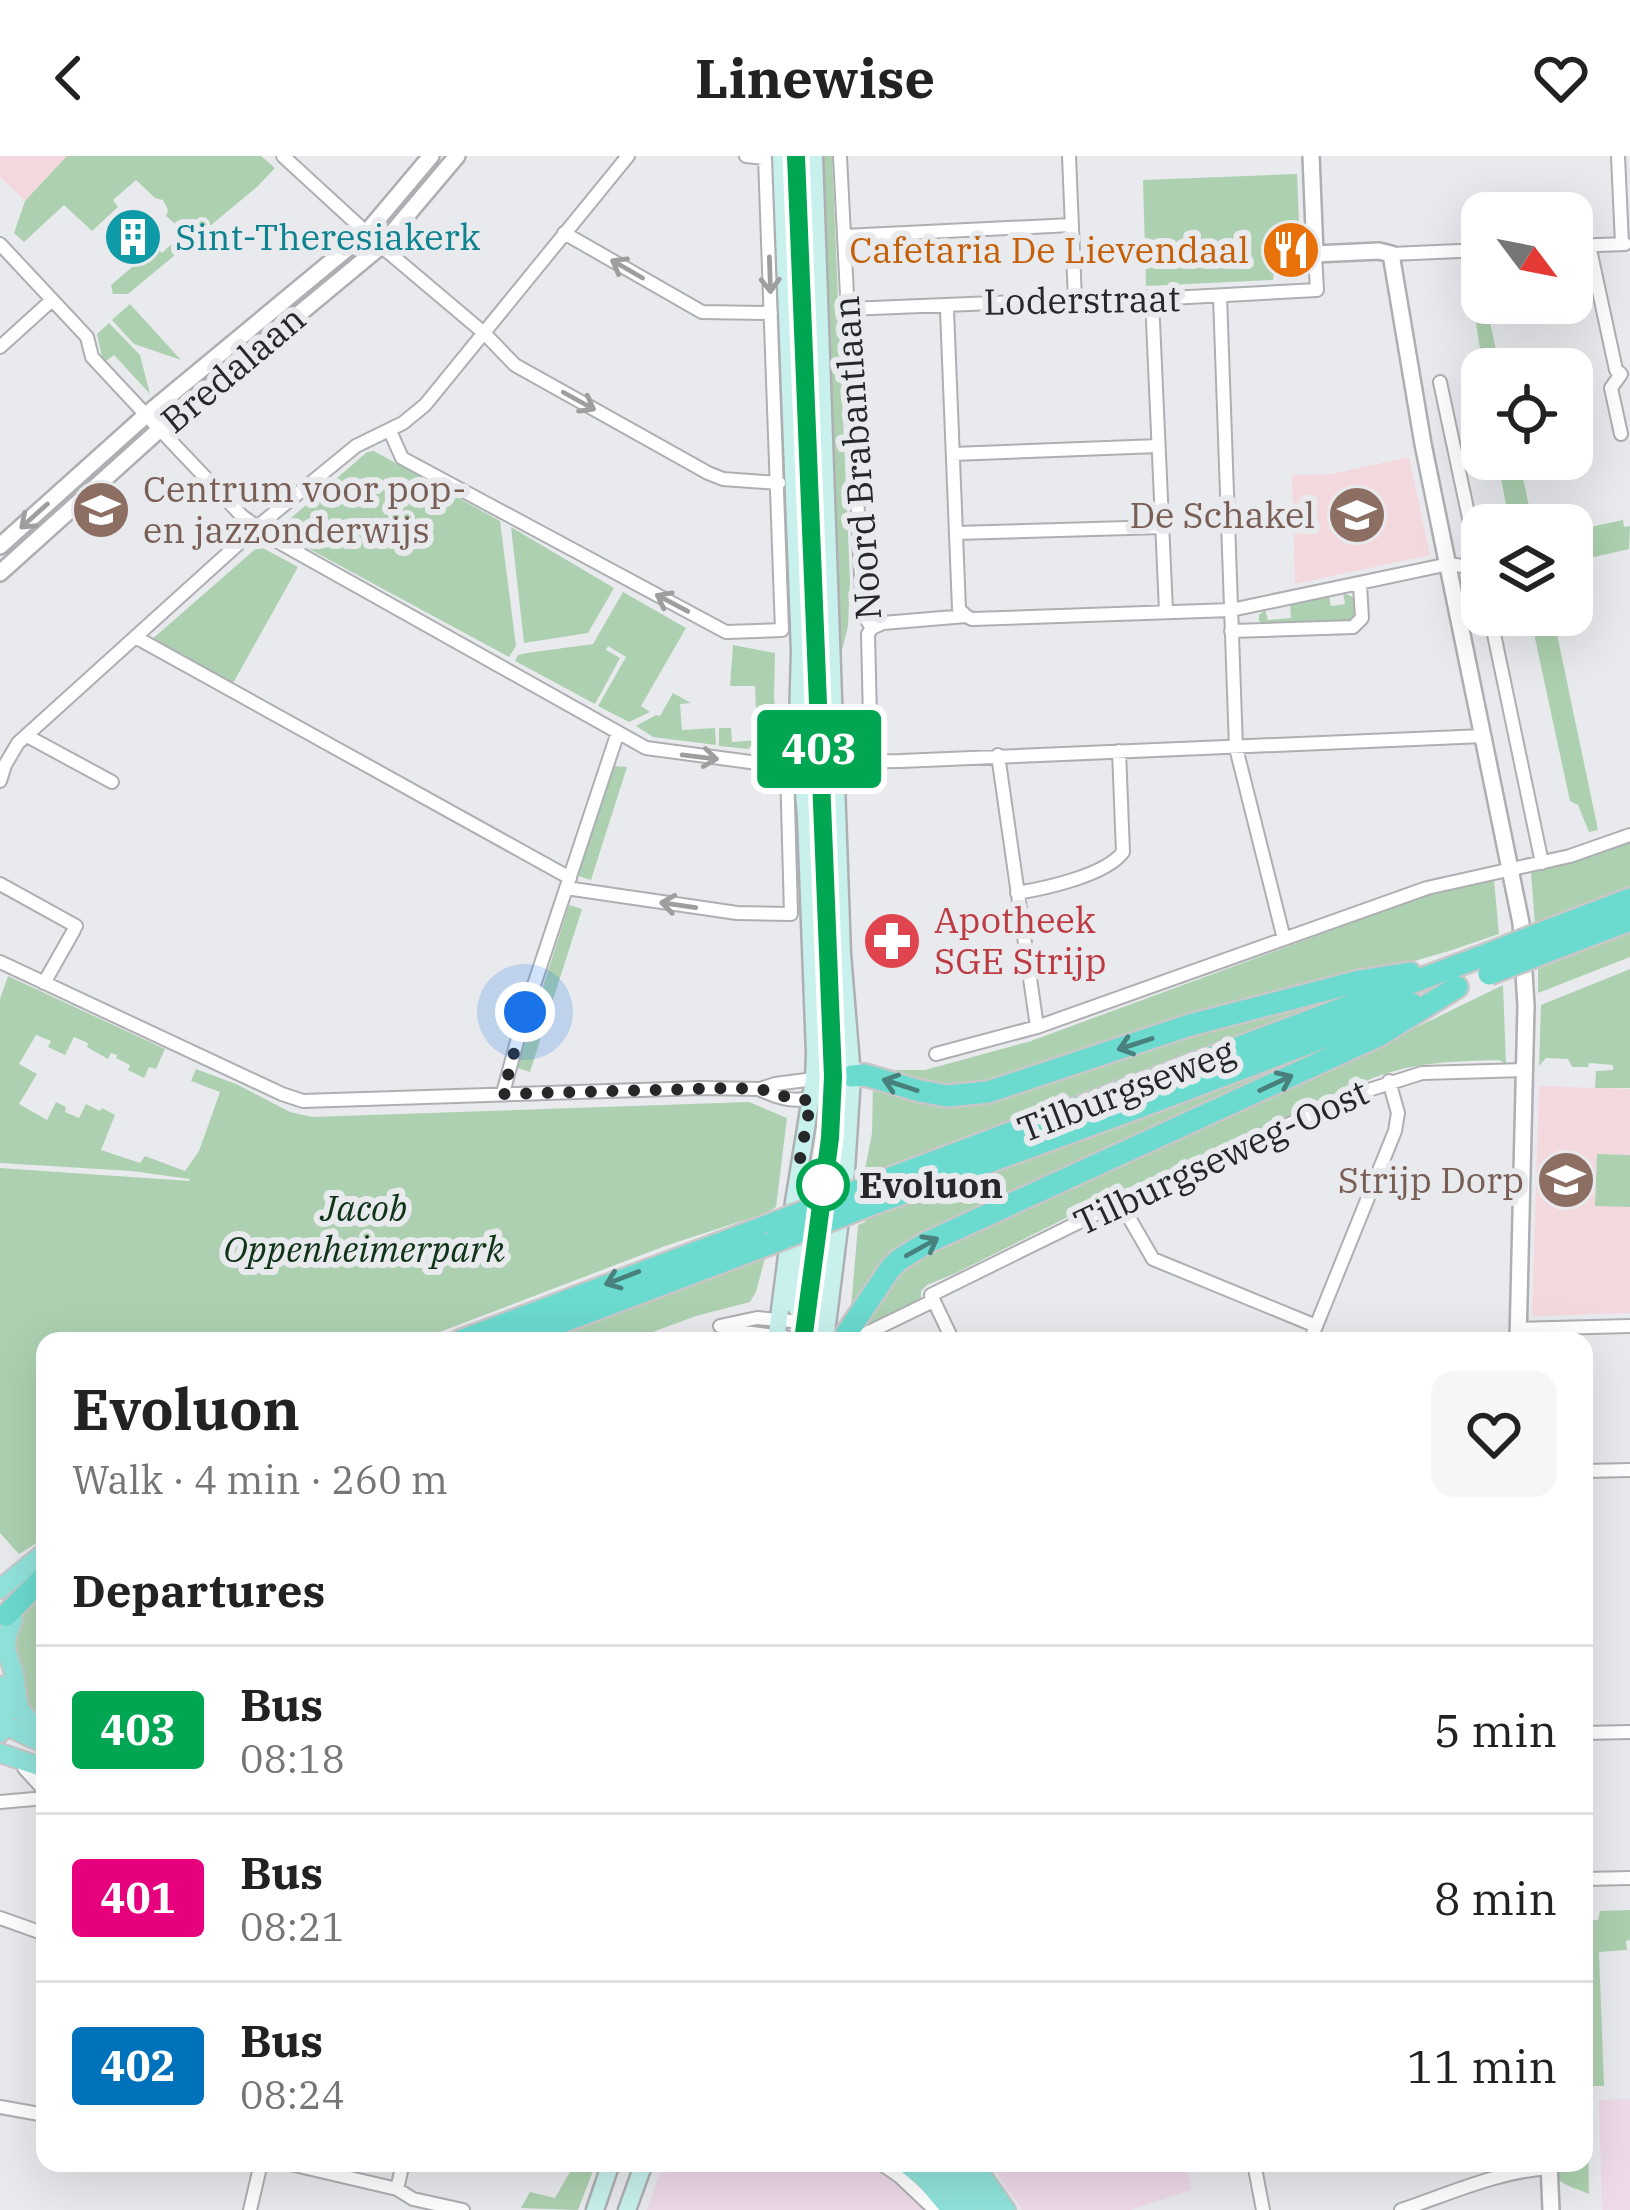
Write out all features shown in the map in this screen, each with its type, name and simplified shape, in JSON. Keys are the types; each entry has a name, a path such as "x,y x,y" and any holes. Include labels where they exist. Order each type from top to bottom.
{"highway":[{"name":"Tilburgseweg","path":"534,1332 863,1198 1161,1099 1550,940 1630,899"},
{"name":"Tilburgseweg","path":"1550,940 1630,920"},
{"path":"852,1076 871,1076 947,1096 988,1092 1190,1025 1360,981 1455,977"},
{"path":"835,1332 898,1260 926,1243 1378,1036 1455,977"},
{"name":"Tilburgseweg","path":"486,1332 771,1234"},
{"path":"9,1620 36,1574"}],"main road":[{"name":"Noord Brabantlaan","path":"814,156 842,954 852,1076 831,1332"},
{"name":"Noord Brabantlaan","path":"773,157 800,651 794,764 811,904 814,1079 777,1332"},
{"path":"814,1079 852,1076"},
{"path":"800,1159 807,1190 795,1301 806,1323 823,1332"},
{"path":"0,1579 36,1558"},
{"path":"0,1589 36,1566"},
{"path":"7,1723 19,1708 9,1620"},
{"path":"0,1669 7,1723"},
{"path":"7,1723 36,1733"},
{"path":"0,1754 36,1768"},
{"path":"0,1766 36,1770"},
{"path":"595,2210 607,2172"},
{"path":"627,2210 641,2172"},
{"path":"916,2172 951,2210"},
{"path":"936,2172 969,2210"},
{"path":"960,2172 990,2210"},
{"path":"979,2172 1006,2210"}],"street":[{"path":"283,156 515,365 708,473 723,479 779,483"},
{"name":"Bredalaan","path":"0,547 146,415 367,232 431,156"},
{"name":"Bredalaan","path":"0,573 160,430 381,246 457,156"},
{"path":"0,781 10,757 27,736 257,527 356,446 390,431 425,404 628,156"},
{"path":"746,156 773,157"},
{"name":"Noord Brabantlaan","path":"840,156 862,614 872,628 868,634 872,761"},
{"path":"1069,156 1076,300"},
{"path":"1311,156 1315,254 1461,251"},
{"path":"1593,245 1626,244 1618,156"},
{"name":"Noord Brabantlaan","path":"390,431 402,458 726,632 782,630 771,313 773,157"},
{"path":"844,236 1072,225"},
{"path":"564,233 702,312 771,313"},
{"path":"0,244 87,337 92,357 242,516 293,550 646,748 794,764 1484,736"},
{"name":"Loderstraat","path":"848,309 1317,290 1315,254"},
{"path":"1391,254 1423,445 1521,923 1526,1006 1518,1332"},
{"path":"1593,264 1616,370 1625,374 1612,388 1621,434"},
{"path":"1220,296 1236,748 1284,939"},
{"path":"1152,299 1166,611"},
{"path":"0,347 52,300"},
{"path":"950,304 959,609 966,616 1231,610 1449,564 1461,566"},
{"path":"1440,382 1466,504"},
{"path":"953,454 1158,446"},
{"path":"956,533 1162,526"},
{"path":"1232,631 1353,627 1362,617 1360,585"},
{"path":"872,628 966,616"},
{"path":"1494,636 1542,863"},
{"path":"137,638 568,883"},
{"path":"503,1094 525,1012 617,732"},
{"path":"27,736 112,782"},
{"path":"1018,893 1114,864 1123,852 1119,752"},
{"path":"998,755 1036,1028"},
{"name":"Noord Brabantlaan","path":"568,883 737,913 790,914 794,764"},
{"path":"936,1054 1036,1028 1427,888 1512,871 1630,835"},
{"path":"0,884 75,928 44,983"},
{"path":"0,962 303,1101 701,1088 760,1089 811,1100 852,1076"},
{"name":"Tilburgseweg-Oost","path":"869,1332 1120,1202 1353,1095 1436,1072 1525,1070"},
{"path":"760,1089 814,1079"},
{"path":"1314,1332 1396,1131 1398,1113 1389,1082"},
{"path":"1120,1202 1153,1259 1316,1326"},
{"path":"932,1298 949,1332"},
{"path":"777,1332 806,1323"},
{"path":"1555,1332 1630,1326"},
{"path":"1593,1471 1630,1470"},
{"path":"1593,1733 1630,1732"},
{"path":"24,1768 36,1783"},
{"path":"0,1802 36,1796"},
{"path":"1593,1879 1630,1878"},
{"path":"0,1918 36,1931"},
{"path":"0,2107 36,2113"},
{"path":"250,2210 259,2172"},
{"path":"325,2172 398,2189 412,2205 463,2210"},
{"path":"398,2189 401,2172"},
{"path":"893,2172 935,2210"},
{"path":"1257,2172 1263,2210"},
{"path":"1400,2210 1520,2172"},
{"path":"1550,2172 1551,2210"}],"shaded area":[{"path":"0,156 67,156 25,201 0,177"},
{"name":"De Schakel","path":"1409,457 1430,555 1295,584 1292,475 1332,474"},
{"name":"Strijp Dorp","path":"1539,1086 1630,1089 1630,1155 1597,1154 1595,1205 1630,1207 1630,1313 1532,1316"},
{"path":"1630,2099 1630,2210 1602,2210 1599,2100"},
{"path":"660,2172 882,2172 926,2210 647,2210"},
{"path":"995,2172 1187,2172 1192,2190 1131,2210 1022,2210"}],"green space":[{"path":"67,156 261,156 275,168 128,294 113,294 111,285 156,247 162,253 184,232 166,216 163,200 136,180 113,200 118,207 92,231 64,205 24,242 14,233 25,201"},
{"path":"817,156 832,156 850,581 848,626 838,667"},
{"path":"1297,174 1300,246 1283,248 1273,280 1146,286 1143,180"},
{"path":"130,304 181,360 134,344 112,320"},
{"path":"109,323 140,355 150,394 114,355 106,361 102,357 97,334"},
{"path":"1476,324 1490,324 1496,348 1480,348"},
{"path":"374,451 500,521 516,646 509,657 276,531 367,452"},
{"path":"1501,480 1523,480 1529,504 1506,504"},
{"path":"1623,520 1624,527 1630,526 1629,549 1593,557 1593,526"},
{"path":"511,527 614,588 588,633 524,643"},
{"path":"259,546 298,567 232,685 150,641"},
{"path":"623,592 686,628 641,706 650,712 629,722 598,706 626,657 608,646 606,650 620,658 595,704 515,661 527,653 593,644"},
{"path":"1343,592 1354,598 1350,621 1266,625 1259,621 1265,609 1268,620 1291,618 1290,604 1329,596 1331,606 1345,604"},
{"path":"1535,636 1557,636 1598,830 1589,832 1578,805 1570,801"},
{"path":"733,645 775,653 779,737 756,750 756,741 748,749 719,746 719,728 731,728 732,742 757,740 755,686 730,686"},
{"path":"673,693 691,703 680,704 682,730 715,728 716,745 653,737 636,726 660,716"},
{"path":"613,766 627,767 591,880 578,876"},
{"path":"1630,842 1630,887 1535,924 1531,873"},
{"path":"1494,880 1499,934 1449,951 1017,1077 944,1090 875,1070 925,1070 1031,1041 1438,891"},
{"path":"569,905 582,909 530,1072 517,1068"},
{"path":"1630,933 1630,957 1538,993 1538,969"},
{"path":"1630,969 1630,1088 1595,1088 1596,1071 1613,1070 1613,1065 1572,1067 1568,1059 1546,1058 1539,1066 1541,1005"},
{"name":"Jacob Oppenheimerpark","path":"8,976 165,1049 156,1069 149,1067 144,1078 128,1070 130,1065 117,1055 111,1053 108,1059 74,1037 65,1055 36,1035 19,1064 37,1074 19,1104 47,1120 56,1102 79,1118 86,1104 102,1108 115,1115 101,1150 140,1163 145,1156 185,1171 199,1151 220,1092 191,1081 196,1069 290,1112 312,1117 749,1102 787,1118 776,1207 440,1332 36,1332 36,1544 19,1554 0,1533 0,1168 190,1179 0,1163 0,999"},
{"path":"1503,985 1506,1064 1499,1060 1435,1063 1373,1078 1104,1199 927,1285 921,1291 921,1302 874,1326 868,1321 896,1272 938,1241 1094,1179"},
{"path":"1360,988 1361,992 863,1180 872,1133 873,1083 965,1102"},
{"path":"1372,1025 1375,1031 919,1240 850,1320 858,1225 867,1217"},
{"path":"1597,1154 1630,1155 1630,1207 1595,1206"},
{"path":"757,1256 765,1258 750,1302 652,1332 555,1332"},
{"path":"34,1598 36,1716 26,1706 13,1653 16,1628"},
{"path":"1630,1910 1630,1940 1627,1950 1599,1952 1604,2086 1593,2086 1593,1920 1598,1920 1600,1911"},
{"path":"570,2172 593,2172 578,2210 521,2208 530,2192 555,2198"},
{"path":"1557,2172 1589,2172 1589,2194 1567,2185"}],"bus line":[{"name":"403","path":"796,156 833,1077 830,1138 804,1332"}],"place":[{"name":"Sint-Theresiakerk","path":"133,237"},
{"name":"Cafetaria De Lievendaal","path":"1291,250"},
{"name":"Centrum voor pop- en jazzonderwijs","path":"101,510"},
{"name":"De Schakel","path":"1357,515"},
{"name":"Apotheek SGE Strijp","path":"892,941"},
{"name":"Strijp Dorp","path":"1566,1180"},
{"name":"Evoluon","path":"823,1185"}],"route":[{"path":"525,1012 503,1094 731,1088 811,1100 800,1159 807,1190 823,1185"}]}
